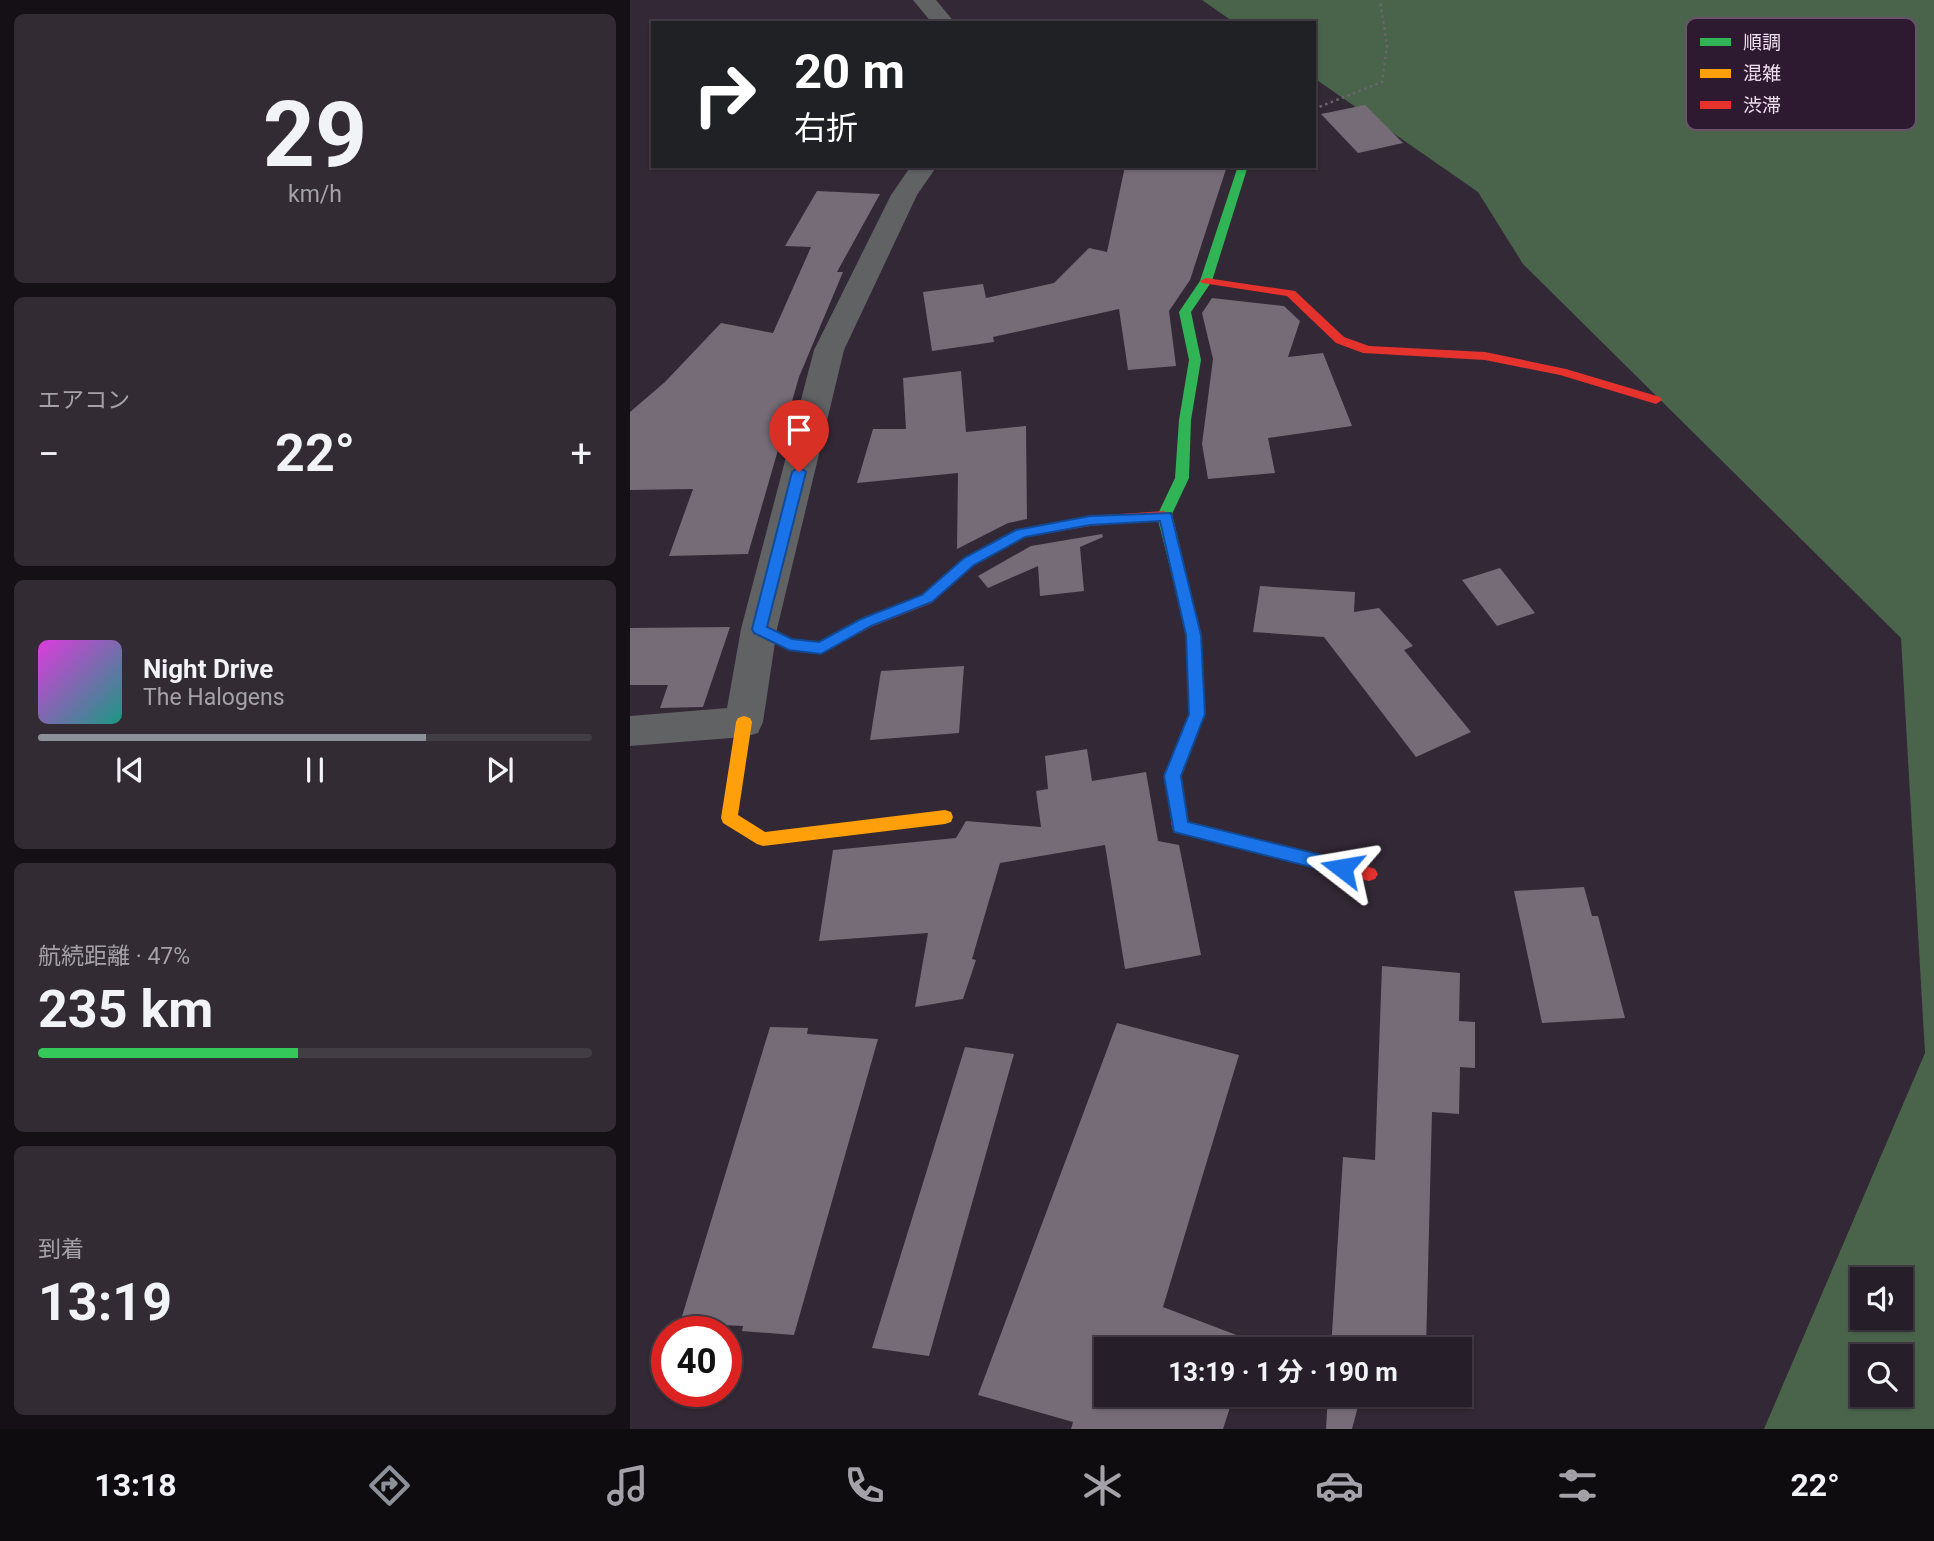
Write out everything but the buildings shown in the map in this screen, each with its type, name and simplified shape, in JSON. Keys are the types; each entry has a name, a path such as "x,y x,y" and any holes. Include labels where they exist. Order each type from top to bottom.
{"street":[{"path":"924,0 942,21"},
{"path":"923,168 904,195 829,350 759,629 729,818 763,839 945,817"},
{"path":"1242,168 1206,281 1185,312 1195,360 1185,420 1182,478 1166,516 1195,648 1197,714 1173,776 1180,827 1369,874"},
{"path":"1206,281 1292,293 1340,340 1367,350 1485,356 1562,372 1656,400"},
{"path":"759,629 789,644 821,648 866,623 927,599 969,561 1021,533 1090,521 1166,516"},
{"path":"630,731 744,722"}],"path":[{"path":"1316,108 1382,82 1388,46 1380,0"}],"green space":[{"path":"1202,0 1934,0 1934,1429 1764,1429 1925,1053 1901,638 1523,264 1478,192 1316,79 1316,21 1232,21"}],"traffic: fast":[{"path":"1164,516 1182,478 1185,420 1195,360 1185,312 1206,281 1242,168"},
{"path":"1166,516 1194,635 1197,714 1173,776 1180,827 1190,829"}],"traffic: slow":[{"path":"744,722 729,818 763,839 945,817"}],"traffic: jam":[{"path":"1206,281 1291,293 1340,340 1367,350 1485,356 1562,372 1656,400"},
{"path":"759,629 789,644 821,648 866,623 927,599 969,561 1021,533 1090,521 1164,516"},
{"path":"1190,829 1369,874"}],"route":[{"path":"799,472 759,629 789,644 821,648 866,623 927,599 969,561 1021,533 1090,521 1166,516 1194,635 1197,714 1173,776 1180,827 1342,868"}]}
